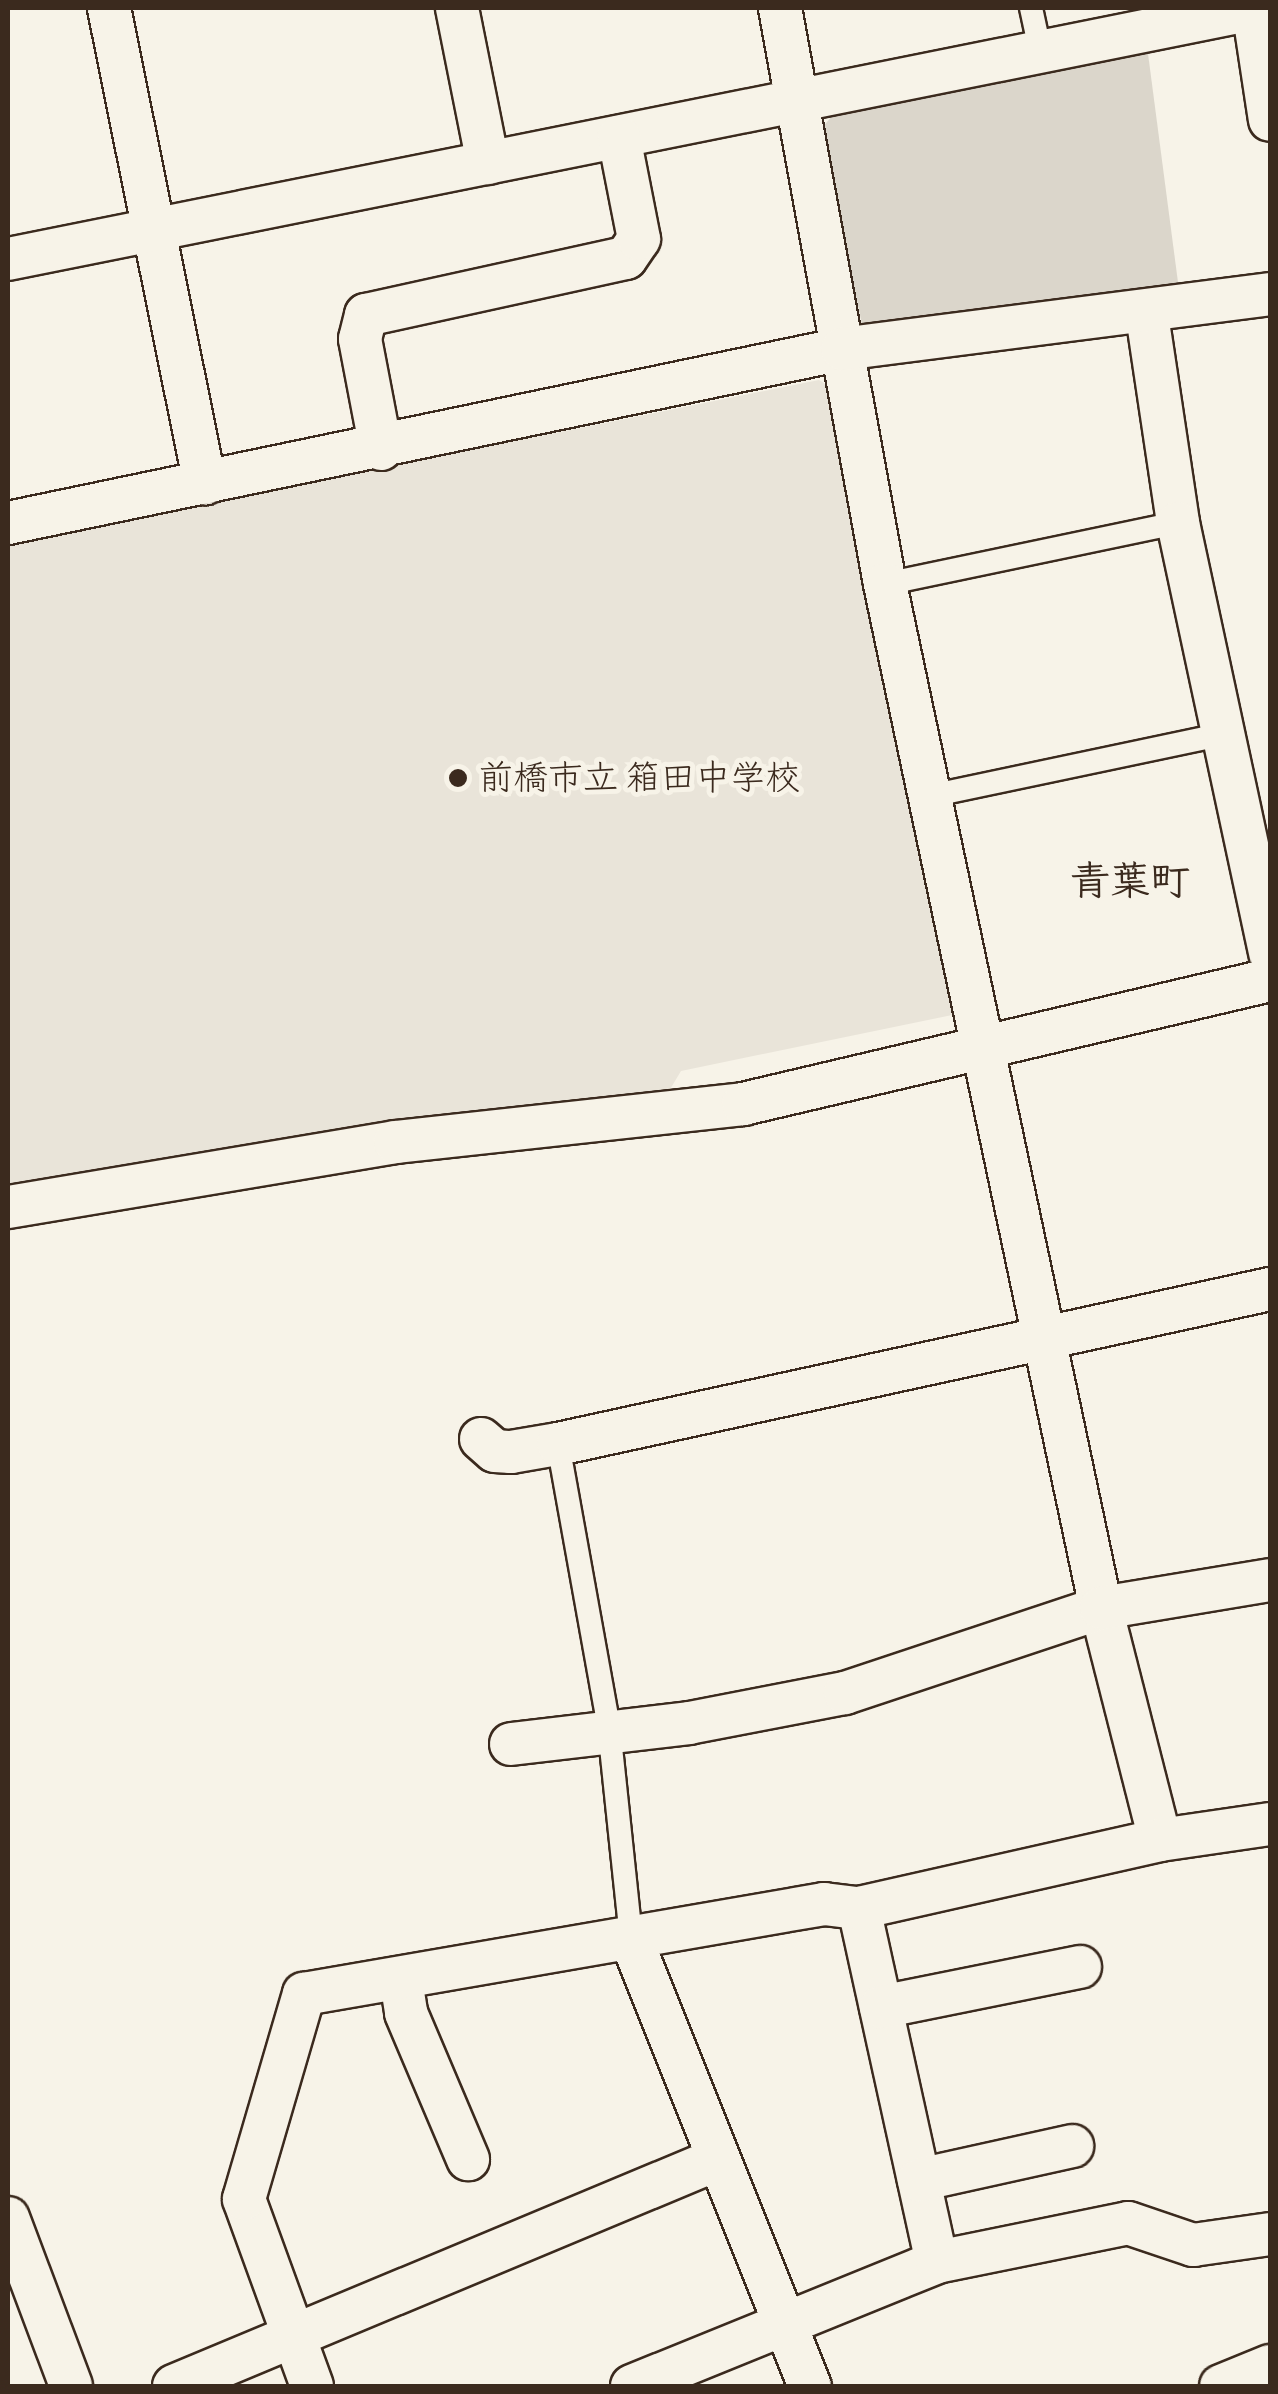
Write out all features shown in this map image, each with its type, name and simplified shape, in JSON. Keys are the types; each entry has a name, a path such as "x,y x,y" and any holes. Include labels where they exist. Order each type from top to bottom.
{"street":[{"path":"109,8 205,484"},
{"path":"457,8 488,162"},
{"path":"780,8 885,584 1101,1608 1160,1840"},
{"path":"8,259 1253,8 1270,120"},
{"path":"381,449 360,339 366,315 626,258 639,239 619,137"},
{"path":"8,523 381,449 842,349 1146,315 1270,294"},
{"path":"1146,315 1178,524 1270,953"},
{"path":"8,1208 395,1142 743,1104 1270,980"},
{"path":"482,1439 495,1451 558,1444 1270,1288"},
{"path":"511,1744 610,1728 689,1723 846,1693 1101,1608 1270,1580"},
{"path":"312,2386 244,2199 304,1994 824,1904 859,1908 1160,1840 1270,1824"},
{"path":"859,1908 938,2262"},
{"path":"632,1939 810,2386"},
{"path":"881,2007 1080,1968"},
{"path":"401,1980 406,2013 468,2159"},
{"path":"919,2180 1072,2146"},
{"path":"174,2386 718,2159"},
{"path":"8,2218 71,2386"},
{"path":"632,2386 787,2328 938,2262 1128,2223 1193,2245 1270,2234"},
{"path":"1221,2386 1270,2366"}],"lane":[{"path":"1031,8 1040,50"},
{"path":"885,584 1178,524"},
{"path":"930,796 1224,734"},
{"path":"558,1444 610,1728 632,1939"}],"shaded area":[{"path":"1147,46 1179,290 875,335 862,325 822,128 837,110"},
{"name":"前橋市立 箱田中学校","path":"819,380 827,385 957,1014 681,1071 669,1091 8,1191 8,543"}],"place":[{"name":"前橋市立 箱田中学校","path":"458,778"}],"district":[{"name":"青葉町","path":"1130,882"}]}
